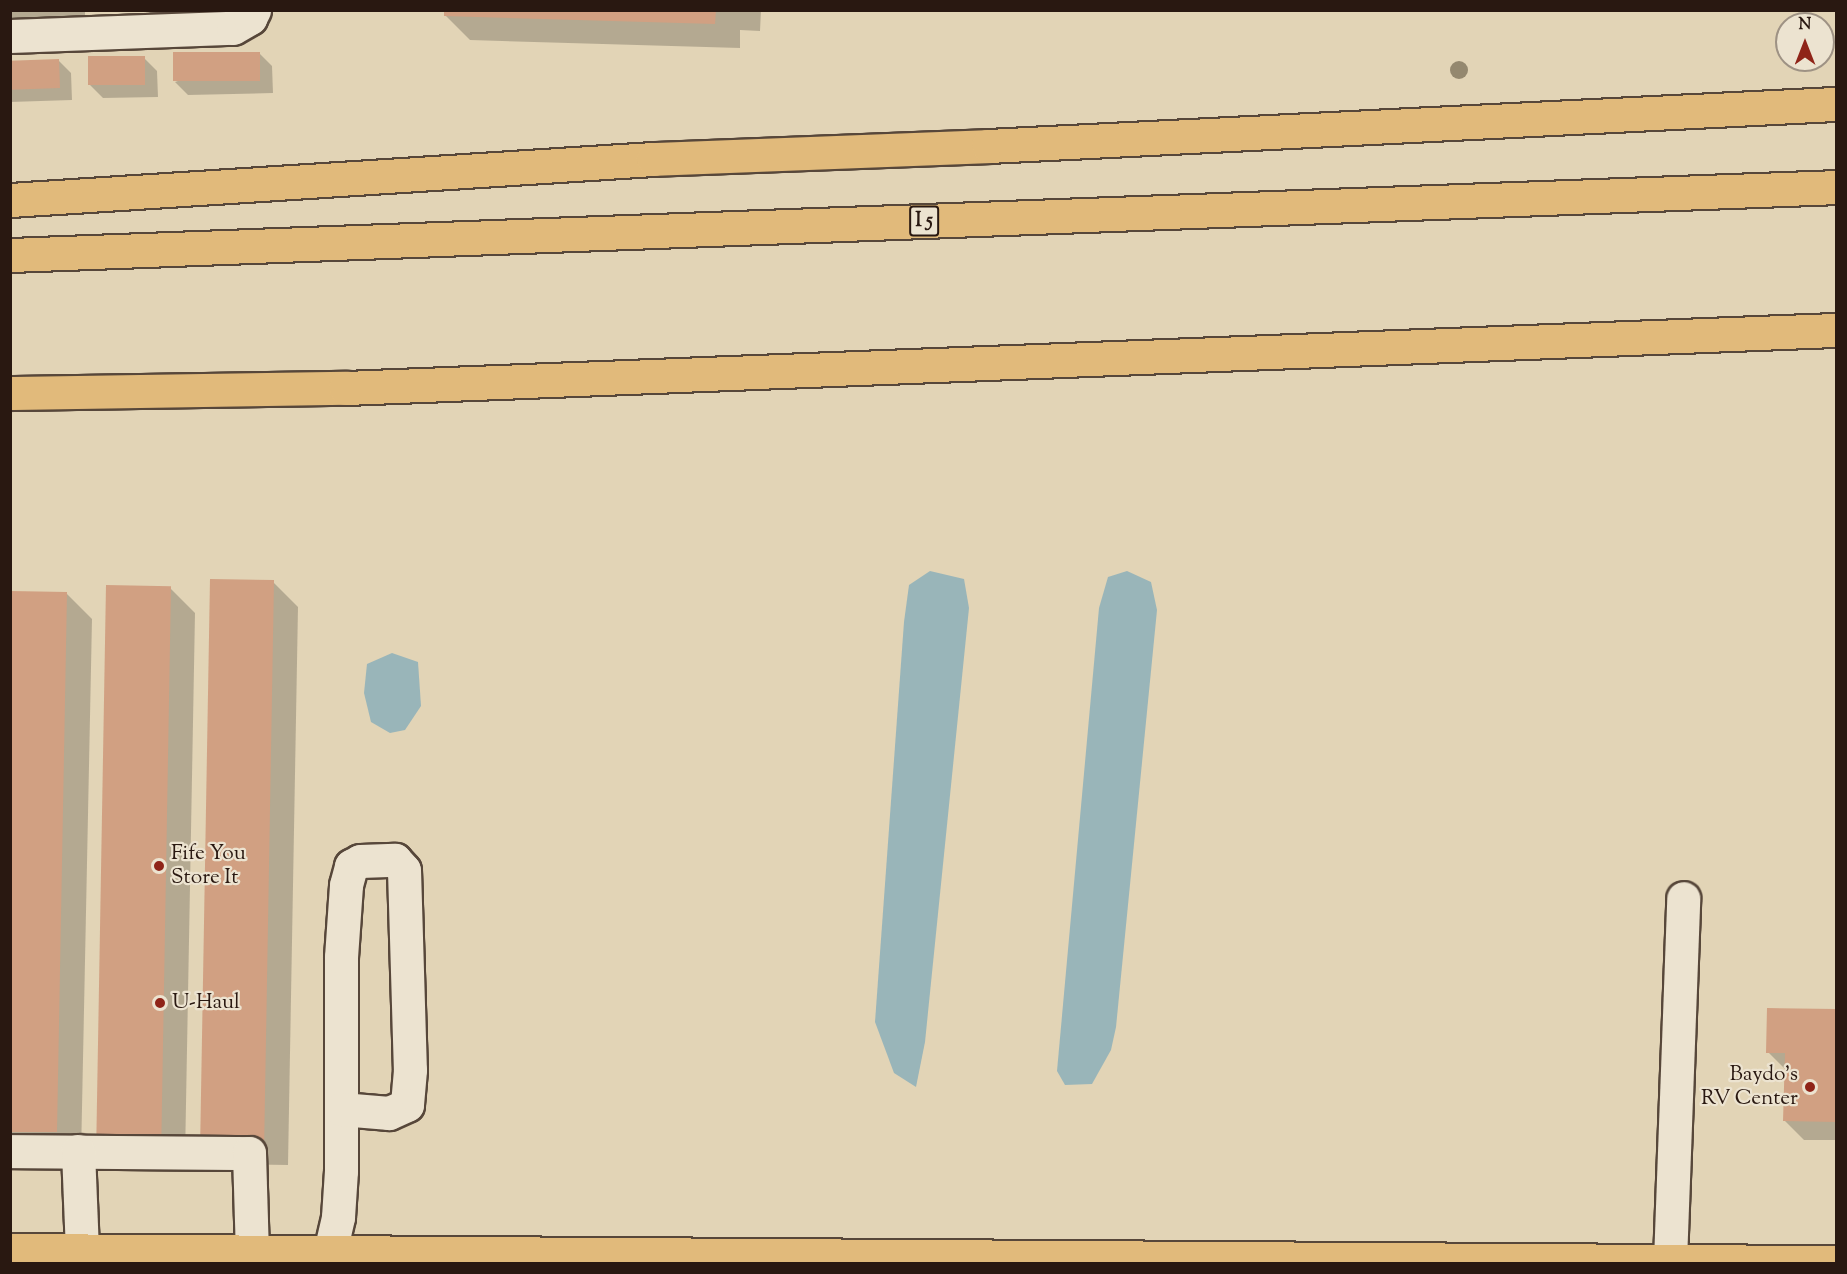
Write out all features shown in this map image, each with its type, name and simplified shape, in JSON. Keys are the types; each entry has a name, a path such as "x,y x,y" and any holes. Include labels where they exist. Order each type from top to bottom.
{"main road":[{"path":"10,200 653,159 988,146 1836,102"},
{"name":"I 5","path":"10,255 1836,187"},
{"path":"10,393 345,388 1836,330"},
{"path":"10,1251 252,1253 330,1258 1836,1262"}],"lane":[{"path":"10,36 232,28 250,18 254,10"},
{"path":"330,1258 338,1217 341,957 346,885 351,866 360,861 395,860 404,870 410,1070 407,1105 389,1113 341,1109"},
{"path":"1670,1261 1683,898"},
{"path":"10,1151 249,1153 252,1253"},
{"path":"78,1151 82,1251"}],"water":[{"path":"930,571 964,579 969,608 925,1042 916,1087 894,1073 875,1022 904,622 909,585"},
{"path":"1127,571 1151,582 1157,610 1116,1027 1111,1050 1092,1084 1065,1085 1057,1071 1099,608 1108,577"},
{"path":"392,653 418,662 421,706 405,730 390,733 371,722 364,693 367,664"}],"building":[{"path":"444,10 716,10 715,24 444,16"},
{"path":"173,52 260,52 260,81 173,81"},
{"path":"88,56 145,56 145,85 88,85"},
{"path":"59,59 60,88 11,90 10,61"},
{"path":"210,579 274,580 264,1140 200,1139"},
{"path":"106,585 171,586 161,1135 96,1134"},
{"path":"10,591 67,592 57,1132 10,1132"},
{"name":"Baydo's RV Center","path":"1767,1008 1836,1009 1836,1122 1783,1121 1785,1053 1766,1053"}],"place":[{"name":"Fife You Store It","path":"159,866"},
{"name":"U-Haul","path":"160,1003"},
{"name":"Baydo's RV Center","path":"1810,1087"}]}
